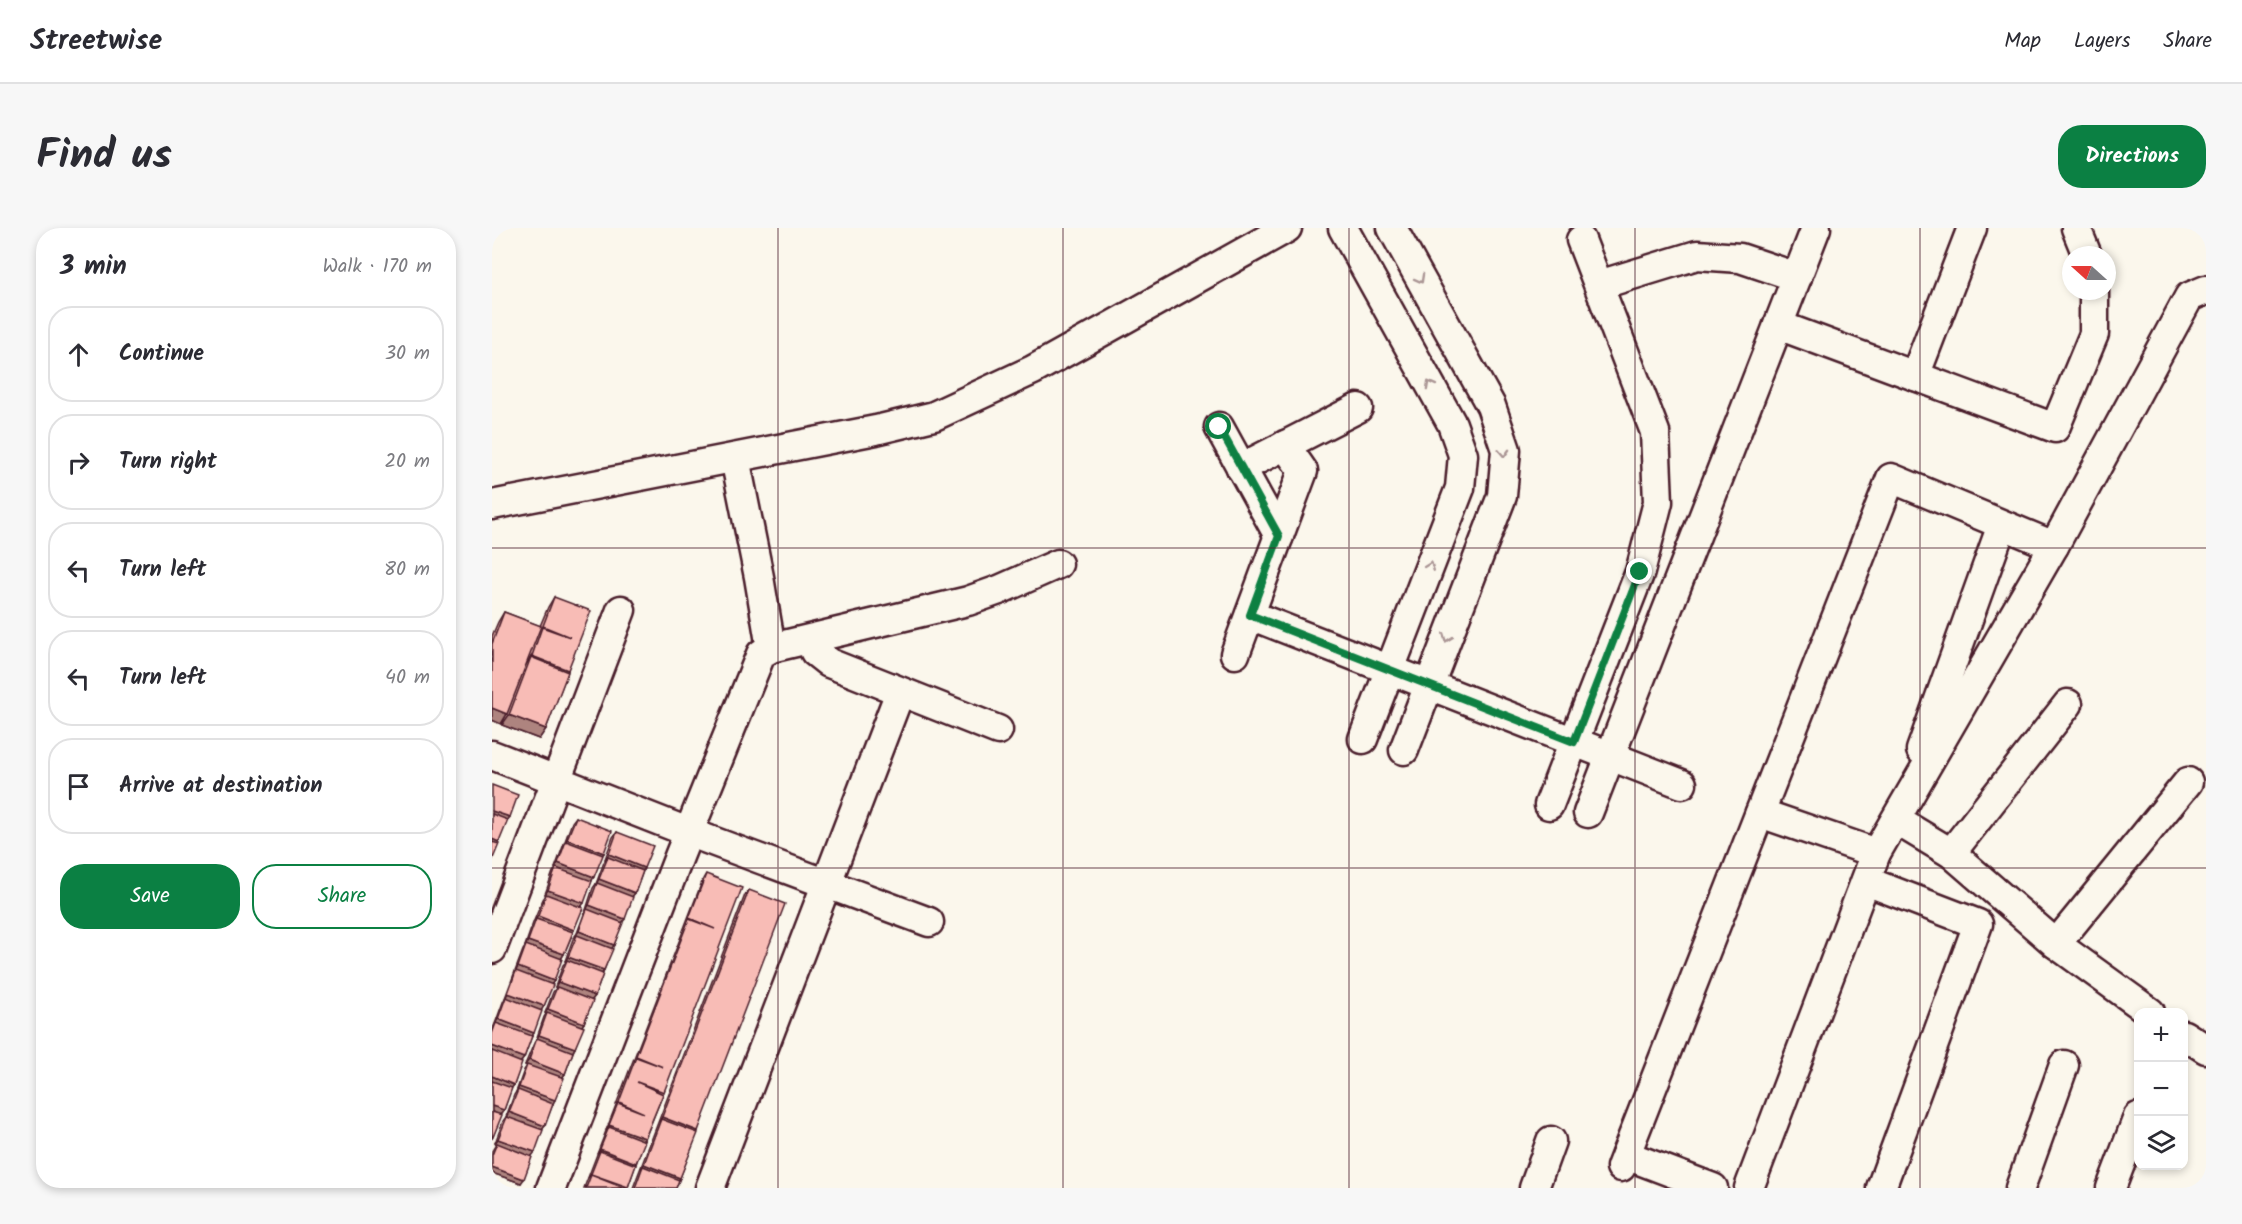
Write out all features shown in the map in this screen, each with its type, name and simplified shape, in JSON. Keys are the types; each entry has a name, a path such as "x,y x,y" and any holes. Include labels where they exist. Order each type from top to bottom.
{"street":[{"path":"492,505 735,458 934,416 1033,370 1287,228"},
{"path":"1343,228 1452,424 1463,455 1460,488 1363,739"},
{"path":"1392,228 1491,406 1506,450 1502,496 1404,750"},
{"path":"1587,813 1816,228"},
{"path":"1915,376 1972,228"},
{"path":"2076,228 2083,246"},
{"path":"1549,805 1640,572 1658,502 1655,432 1581,240"},
{"path":"1599,285 1697,255 1740,258 1797,277"},
{"path":"1749,1188 1876,853 2054,546 2189,297 2206,290"},
{"path":"1778,325 2055,428 2094,334 2094,300"},
{"path":"1241,468 1358,408"},
{"path":"1219,427 1279,536"},
{"path":"1235,654 1303,471 1285,445"},
{"path":"735,458 771,648"},
{"path":"1713,1188 1623,1161 1892,478 2054,546"},
{"path":"1896,820 2002,525"},
{"path":"551,1188 688,832 761,654 771,648 968,601 1058,564"},
{"path":"492,948 621,610"},
{"path":"1250,615 1682,784"},
{"path":"808,640 815,652 829,663 998,730"},
{"path":"710,1188 900,692"},
{"path":"1951,854 2068,704"},
{"path":"492,755 688,832 929,922"},
{"path":"2056,944 2188,782"},
{"path":"1760,813 1876,853"},
{"path":"1896,820 1951,854 2056,944 2144,1008"},
{"path":"1866,881 1978,924 1881,1188"},
{"path":"2188,1038 2206,1049"},
{"path":"2020,1188 2064,1065"},
{"path":"2111,1188 2134,1130"},
{"path":"1534,1188 1551,1141"}],"building":[{"path":"554,597 591,611 568,670 532,656 542,627 570,637 543,626"},
{"path":"504,612 541,626 507,714 492,708 492,644"},
{"path":"531,657 568,672 546,729 509,715"},
{"path":"492,785 518,795 510,817 492,811"},
{"path":"492,814 508,820 499,842 492,839"},
{"path":"576,817 612,831 604,853 567,839"},
{"path":"617,832 653,846 644,868 609,854"},
{"path":"566,841 603,855 594,877 558,863"},
{"path":"492,842 499,844 492,861"},
{"path":"608,857 643,871 635,893 599,879"},
{"path":"556,868 592,881 584,903 548,890"},
{"path":"706,874 742,888 664,1092 637,1082 663,1094 645,1138 609,1125 618,1103 644,1113 619,1102 636,1057 663,1067 636,1056 689,919 715,929 689,918"},
{"path":"597,883 633,897 625,919 589,905"},
{"path":"749,890 785,904 698,1131 662,1117"},
{"path":"546,894 583,908 574,930 538,916"},
{"path":"587,909 623,923 614,945 579,931"},
{"path":"536,919 573,932 564,954 528,941"},
{"path":"577,935 613,949 604,970 568,957"},
{"path":"526,945 562,959 554,981 518,967"},
{"path":"567,960 603,974 595,996 558,982"},
{"path":"516,971 553,985 544,1006 508,993"},
{"path":"557,987 593,1001 584,1023 548,1009"},
{"path":"506,997 542,1011 534,1033 498,1019"},
{"path":"547,1013 584,1027 575,1048 539,1035"},
{"path":"496,1023 532,1036 524,1058 492,1046 492,1034"},
{"path":"537,1038 573,1052 565,1074 529,1060"},
{"path":"492,1051 522,1063 514,1085 492,1076"},
{"path":"527,1065 564,1078 555,1100 519,1087"},
{"path":"492,1081 512,1088 504,1110 492,1106"},
{"path":"518,1090 553,1104 545,1126 509,1112"},
{"path":"492,1112 502,1115 493,1137 492,1137"},
{"path":"507,1117 543,1130 535,1152 498,1139"},
{"path":"661,1119 698,1133 680,1178 644,1164"},
{"path":"609,1127 645,1141 636,1163 600,1149"},
{"path":"497,1143 532,1157 524,1179 492,1167 492,1155"},
{"path":"600,1151 636,1165 628,1187 591,1174"},
{"path":"643,1166 679,1180 676,1188 635,1188"},
{"path":"591,1175 624,1188 586,1188"}],"route":[{"path":"1219,427 1279,536 1250,615 1574,742 1640,572"}]}
